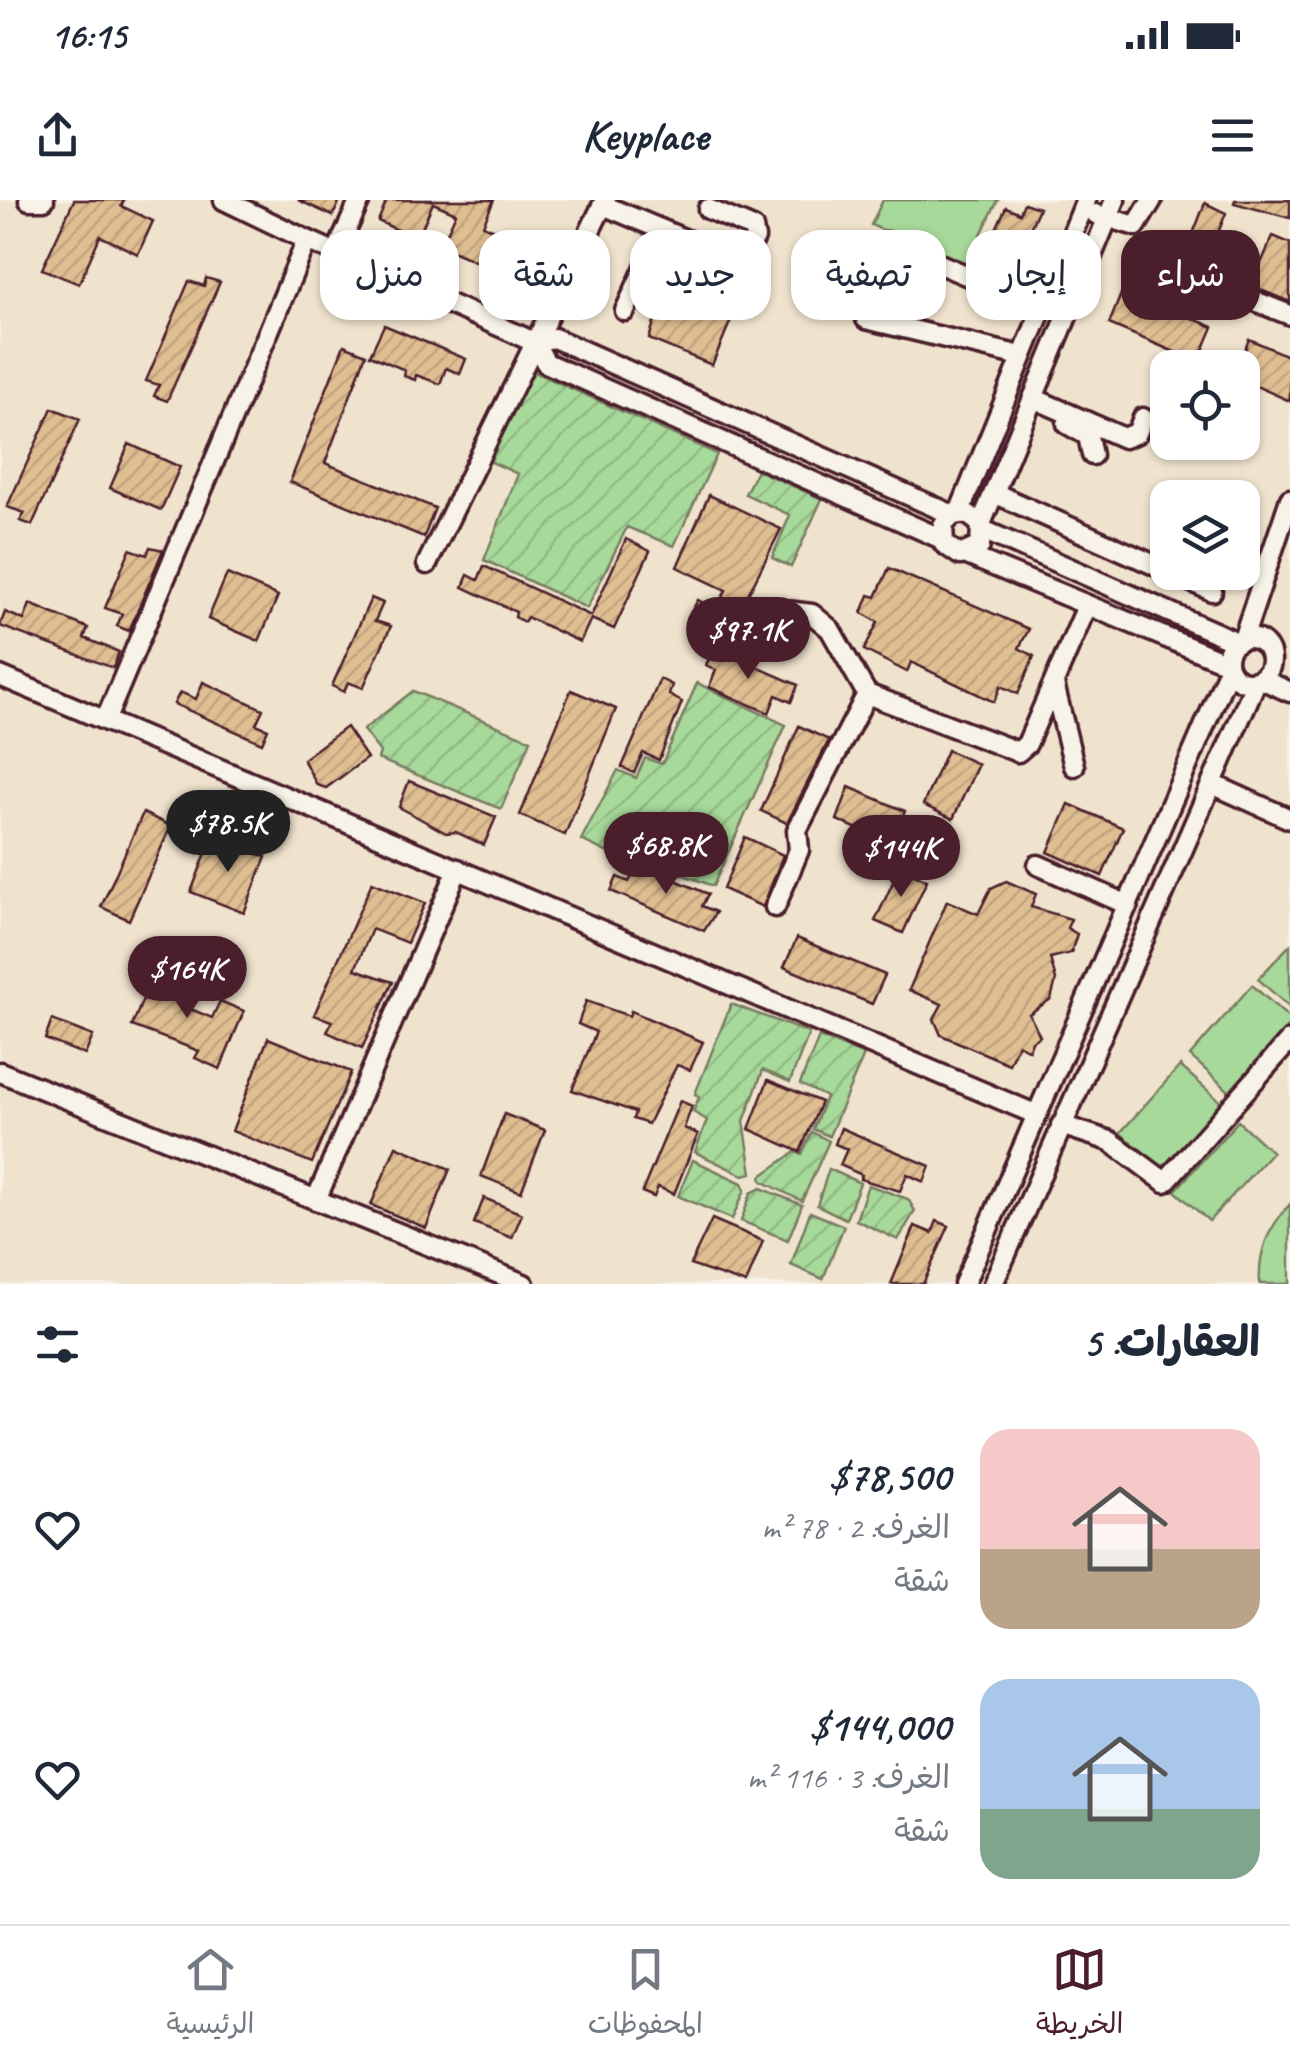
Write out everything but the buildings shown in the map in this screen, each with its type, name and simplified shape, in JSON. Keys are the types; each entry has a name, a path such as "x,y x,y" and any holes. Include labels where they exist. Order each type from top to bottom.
{"street":[{"path":"29,200 44,200"},
{"path":"224,200 320,246"},
{"path":"347,230 360,200"},
{"path":"966,555 980,546 994,492 1115,200"},
{"path":"1074,230 1084,205 1107,218 1136,226 1152,200"},
{"path":"427,564 604,203 662,230"},
{"path":"708,209 753,230"},
{"path":"106,720 307,240"},
{"path":"624,311 630,298"},
{"path":"1260,303 1290,315"},
{"path":"459,309 534,342 554,338 956,514 972,515 982,527 1240,640 1262,642 1272,657 1290,666"},
{"path":"870,320 1021,356"},
{"path":"942,539 943,525 956,514 1036,320"},
{"path":"534,342 546,363 942,539 954,553 1228,666 1237,679 1258,680 1290,692"},
{"path":"1032,403 1121,437 1137,433 1143,418"},
{"path":"1032,403 1082,431 1092,442 1092,455"},
{"path":"994,492 1150,563"},
{"path":"964,1284 1228,666 1229,651 1240,640 1290,499"},
{"path":"754,616 778,610 812,614 830,629 867,694 1018,752 1028,744 1088,606"},
{"path":"993,1284 1258,680 1272,657"},
{"path":"0,676 1035,1114"},
{"path":"1054,684 1074,766"},
{"path":"775,907 800,850 797,830 867,694"},
{"path":"1212,784 1290,819"},
{"path":"1038,865 1128,904"},
{"path":"316,1200 458,869"},
{"path":"1061,1125 1110,1141 1166,1182 1290,1040"},
{"path":"0,1072 524,1284"}],"shaded area":[{"path":"0,200 1290,200 1290,1284 0,1284"}],"green space":[{"path":"883,200 998,200 983,230 966,230 965,267 946,259 946,230 882,230 871,225"},
{"path":"528,369 717,454 674,546 627,527 587,608 484,560 518,474 487,460"},
{"path":"757,470 822,499 791,567 772,558 790,515 745,494"},
{"path":"697,683 786,725 713,886 635,857 627,862 581,840 618,770 636,778 645,758 662,764"},
{"path":"413,691 531,740 501,809 378,759 380,752 363,730"},
{"path":"1290,945 1290,1008 1258,979"},
{"path":"1252,985 1290,1019 1290,1024 1230,1092 1190,1056"},
{"path":"731,1004 809,1033 790,1082 763,1070 744,1121 752,1173 743,1175 695,1152 707,1120 693,1112 699,1097 695,1094"},
{"path":"819,1037 864,1055 829,1136 813,1129 826,1097 800,1084"},
{"path":"1180,1066 1221,1102 1161,1169 1120,1133"},
{"path":"1238,1121 1272,1152 1209,1221 1175,1191"},
{"path":"812,1132 829,1141 802,1201 762,1181 761,1176 795,1152 802,1154"},
{"path":"693,1160 742,1183 745,1190 732,1219 678,1196"},
{"path":"829,1169 860,1183 846,1219 817,1205"},
{"path":"868,1185 908,1199 915,1211 898,1240 856,1220"},
{"path":"761,1188 802,1205 788,1240 741,1221 751,1193"},
{"path":"1290,1204 1290,1284 1260,1284 1266,1241"},
{"path":"810,1212 844,1226 823,1279 791,1265"}]}
